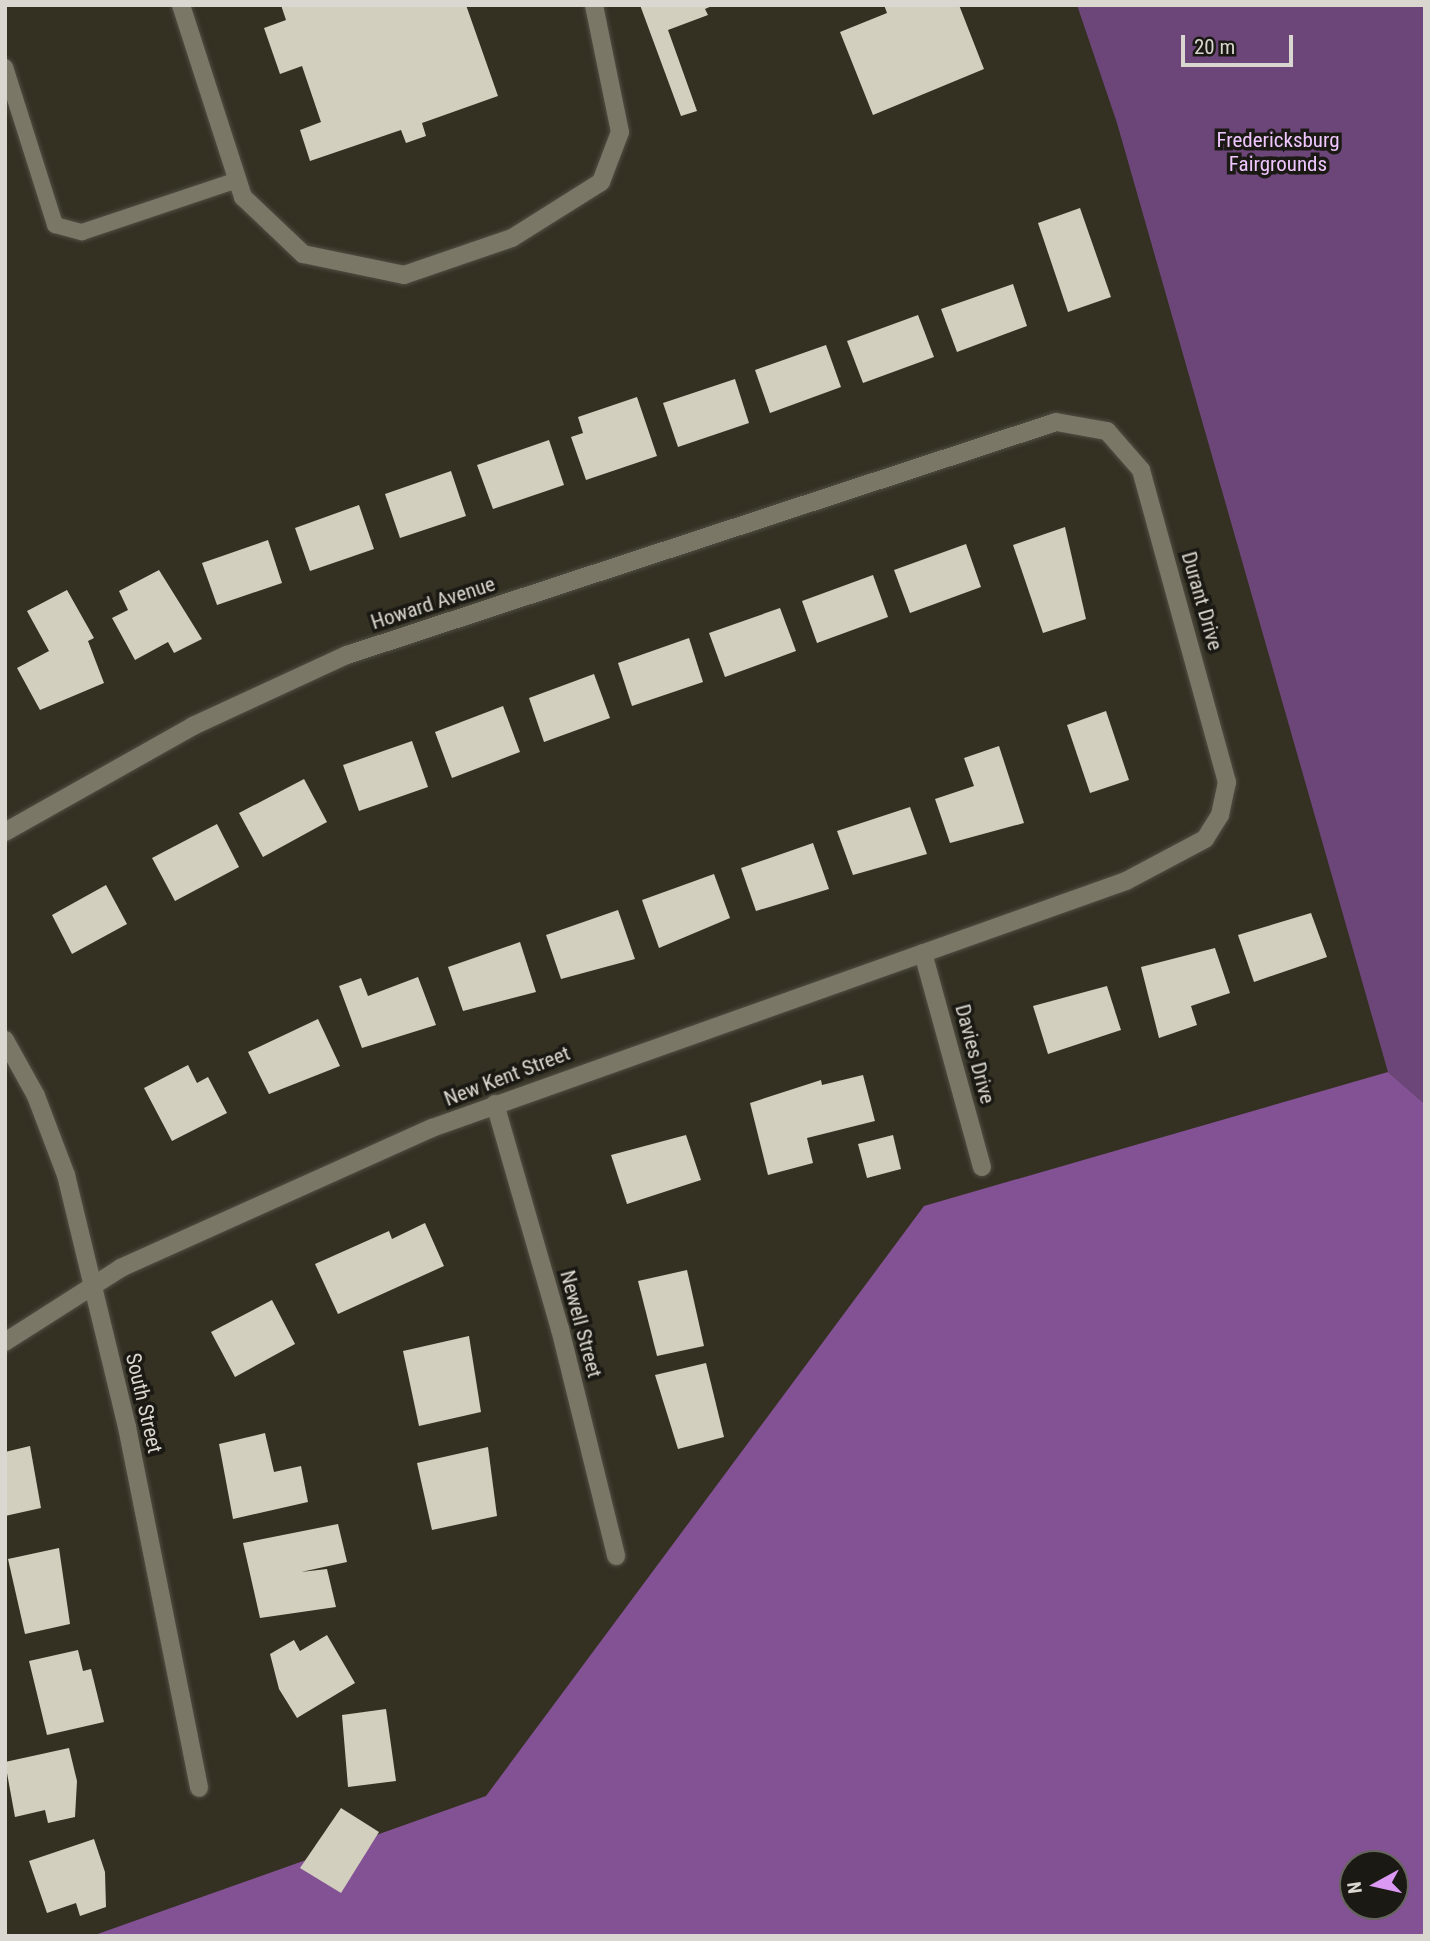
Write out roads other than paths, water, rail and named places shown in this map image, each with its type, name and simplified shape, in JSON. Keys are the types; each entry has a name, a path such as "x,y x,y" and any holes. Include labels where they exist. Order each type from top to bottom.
{"street":[{"path":"181,5 243,197 303,254 404,275 512,238 601,182 620,132 594,5"},
{"name":"Durant Drive","path":"898,474 1056,422 1107,430 1141,470 1222,754 1224,793 1220,815 1192,850 1050,908"},
{"name":"Howard Avenue","path":"5,832 193,726 347,656 898,474"},
{"name":"New Kent Street","path":"5,1342 92,1285 230,1214 495,1104 1050,908"},
{"name":"Davies Drive","path":"923,953 982,1167"},
{"name":"South Street","path":"5,1040 36,1096 66,1175 200,1788"},
{"name":"Newell Street","path":"495,1104 560,1329 616,1556"}],"lane":[{"path":"5,67 55,225 82,232 237,180"}],"park label":[{"name":"Fredericksburg Fairgrounds","path":"1278,152"}]}
